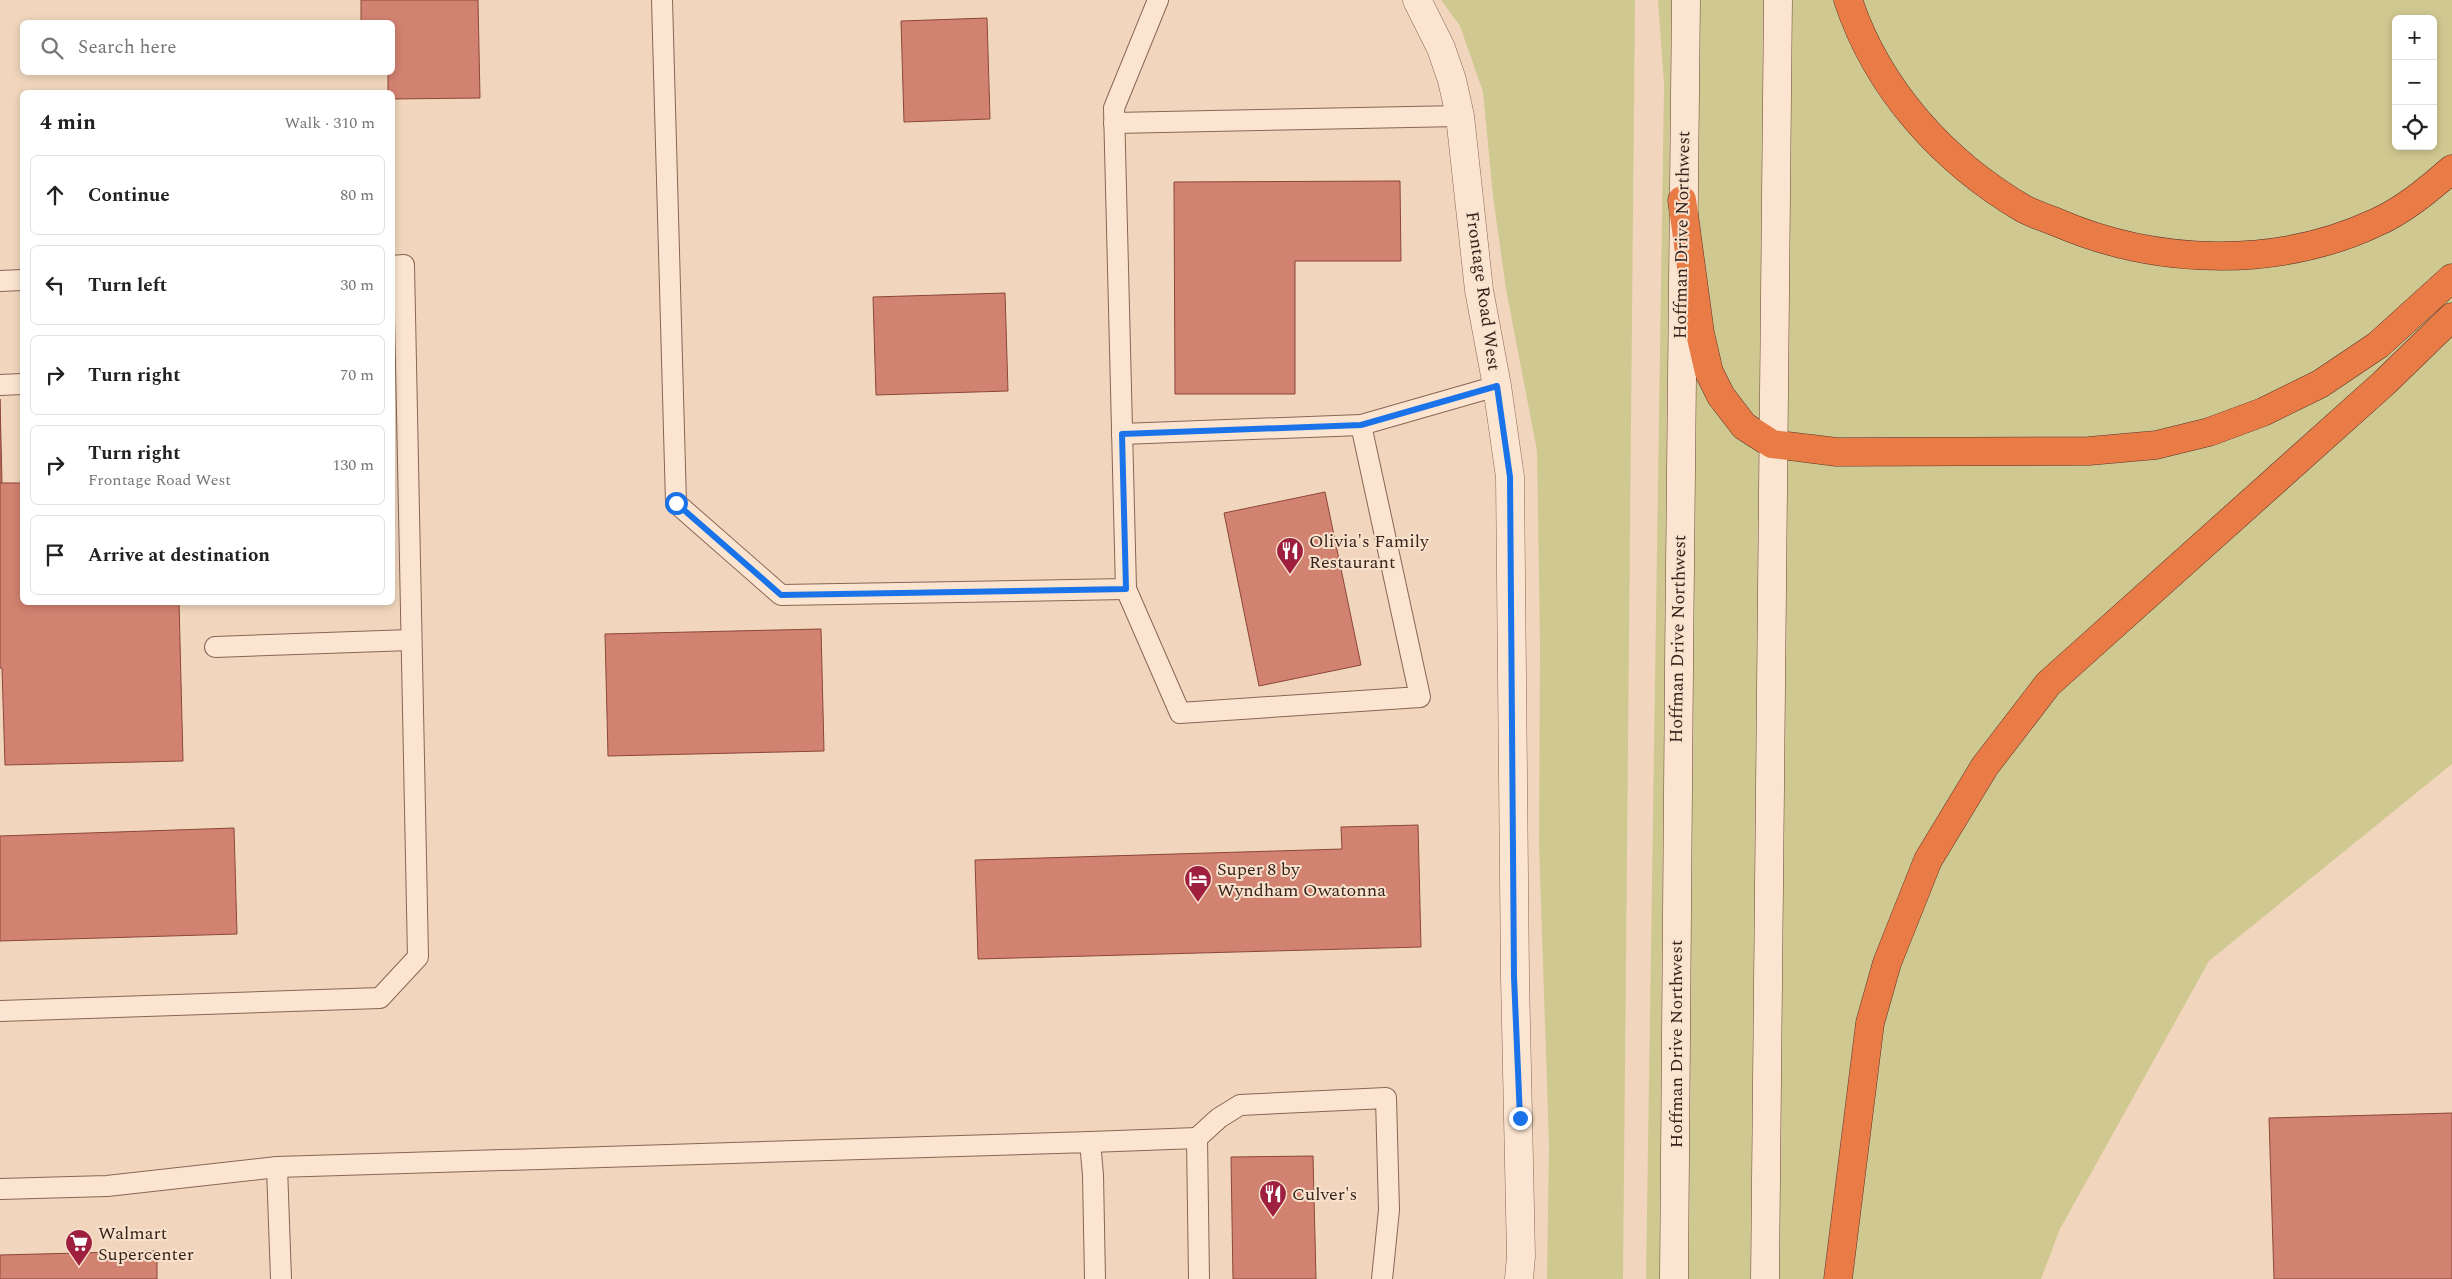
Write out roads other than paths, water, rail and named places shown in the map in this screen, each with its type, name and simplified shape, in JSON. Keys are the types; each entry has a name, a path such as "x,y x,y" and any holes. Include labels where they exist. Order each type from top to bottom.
{"highway":[{"path":"1848,0 1882,76 1922,129 1971,172 2025,209 2084,234 2144,249 2202,256 2262,255 2320,244 2376,223 2426,191 2452,169"},
{"path":"1682,200 1700,332 1709,372 1720,396 1744,426 1772,444 1837,452 2089,451 2156,445 2209,432 2263,412 2320,384 2378,345 2452,278"},
{"path":"1838,1279 1870,1022 1887,963 1928,860 1985,766 2048,684 2377,389 2452,317"}],"main road":[{"name":"Frontage Road West","path":"1416,0 1441,48 1452,80 1460,116 1479,290 1497,386 1510,477 1514,977 1521,1256 1519,1279"},
{"name":"Hoffman Drive Northwest","path":"1674,1279 1682,200 1686,0"},
{"path":"1765,1279 1778,0"}],"lane":[{"path":"662,0 676,503 781,595 1126,589"},
{"path":"1158,0 1114,108 1126,589 1180,713 1420,697 1361,425"},
{"path":"1114,123 1460,116"},
{"path":"0,1011 380,998 418,957 412,640 399,380 404,265 395,266"},
{"path":"0,280 20,280"},
{"path":"0,385 20,384"},
{"path":"1122,434 1361,425 1497,386"},
{"path":"215,647 412,640"},
{"path":"0,1189 107,1186 277,1167 1197,1138 1219,1118 1240,1105 1386,1098 1389,1210 1382,1279"},
{"path":"1197,1138 1199,1279"},
{"path":"1090,1142 1093,1175 1095,1279"},
{"path":"277,1167 281,1279"}],"place":[{"name":"Olivia's Family Restaurant","path":"1290,575"},
{"name":"Super 8 by Wyndham Owatonna","path":"1198,903"},
{"name":"Culver's","path":"1273,1218"},
{"name":"Walmart Supercenter","path":"79,1267"}]}
